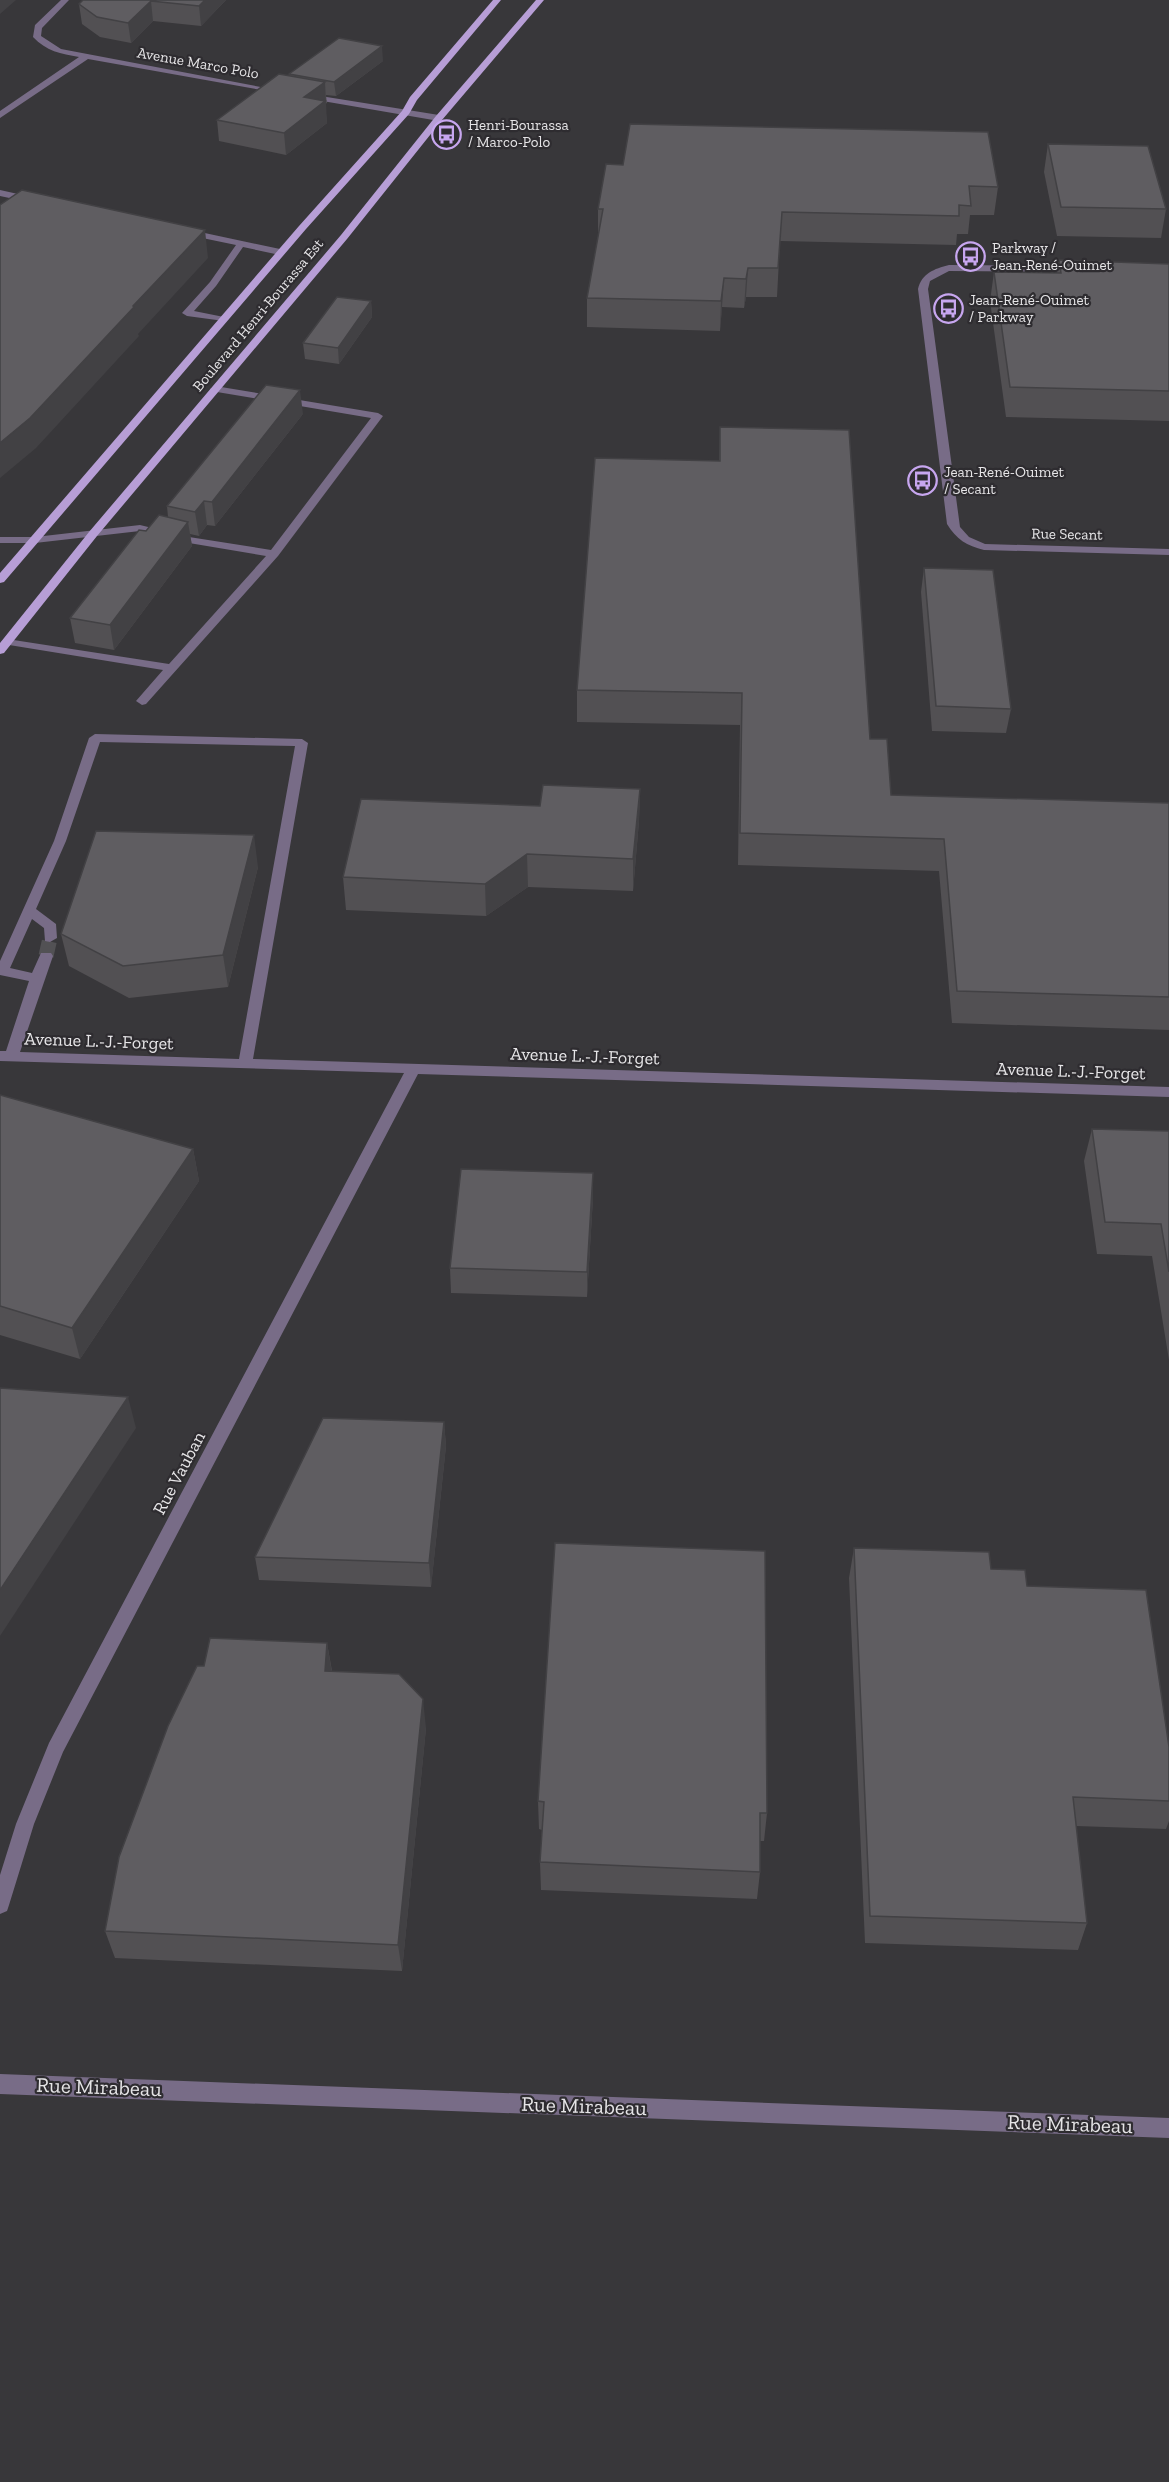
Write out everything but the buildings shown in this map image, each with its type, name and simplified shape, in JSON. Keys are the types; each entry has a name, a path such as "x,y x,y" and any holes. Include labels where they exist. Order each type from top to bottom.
{"main road":[{"name":"Boulevard Henri-Bourassa Est","path":"0,580 221,319 406,112 413,99 497,0"},
{"name":"Boulevard Henri-Bourassa Est","path":"4,647 93,534 344,237 439,118 540,0"}],"street":[{"name":"Avenue Marco Polo","path":"65,0 38,27 37,37 59,51 292,93"},
{"path":"0,115 86,56"},
{"path":"303,95 439,118"},
{"path":"0,193 46,203"},
{"path":"172,230 280,252"},
{"path":"221,319 187,313 213,284 241,244"},
{"name":"Rue Secant","path":"1087,269 949,268 932,272 924,280 923,289 952,524 966,541 984,547 1169,552"},
{"path":"142,701 274,554 378,416 215,389"},
{"path":"0,540 35,540 140,528 189,540 274,554"},
{"path":"4,647 171,668"},
{"path":"37,978 2,971 60,841 95,738 302,743 245,1063"},
{"path":"29,910 51,927 50,938"},
{"path":"6,1056 46,956"},
{"name":"Avenue L.-J.-Forget","path":"6,1056 1169,1092"},
{"name":"Rue Vauban","path":"0,1905 25,1824 55,1749 413,1069"},
{"name":"Rue Mirabeau","path":"0,2084 1169,2128"}],"tunnel":[{"path":"46,956 50,938"}],"place":[{"name":"Henri-Bourassa / Marco-Polo","path":"447,134"},
{"name":"Parkway / Jean-René-Ouimet","path":"971,257"},
{"name":"Jean-René-Ouimet / Parkway","path":"948,309"},
{"name":"Jean-René-Ouimet / Secant","path":"923,481"}]}
